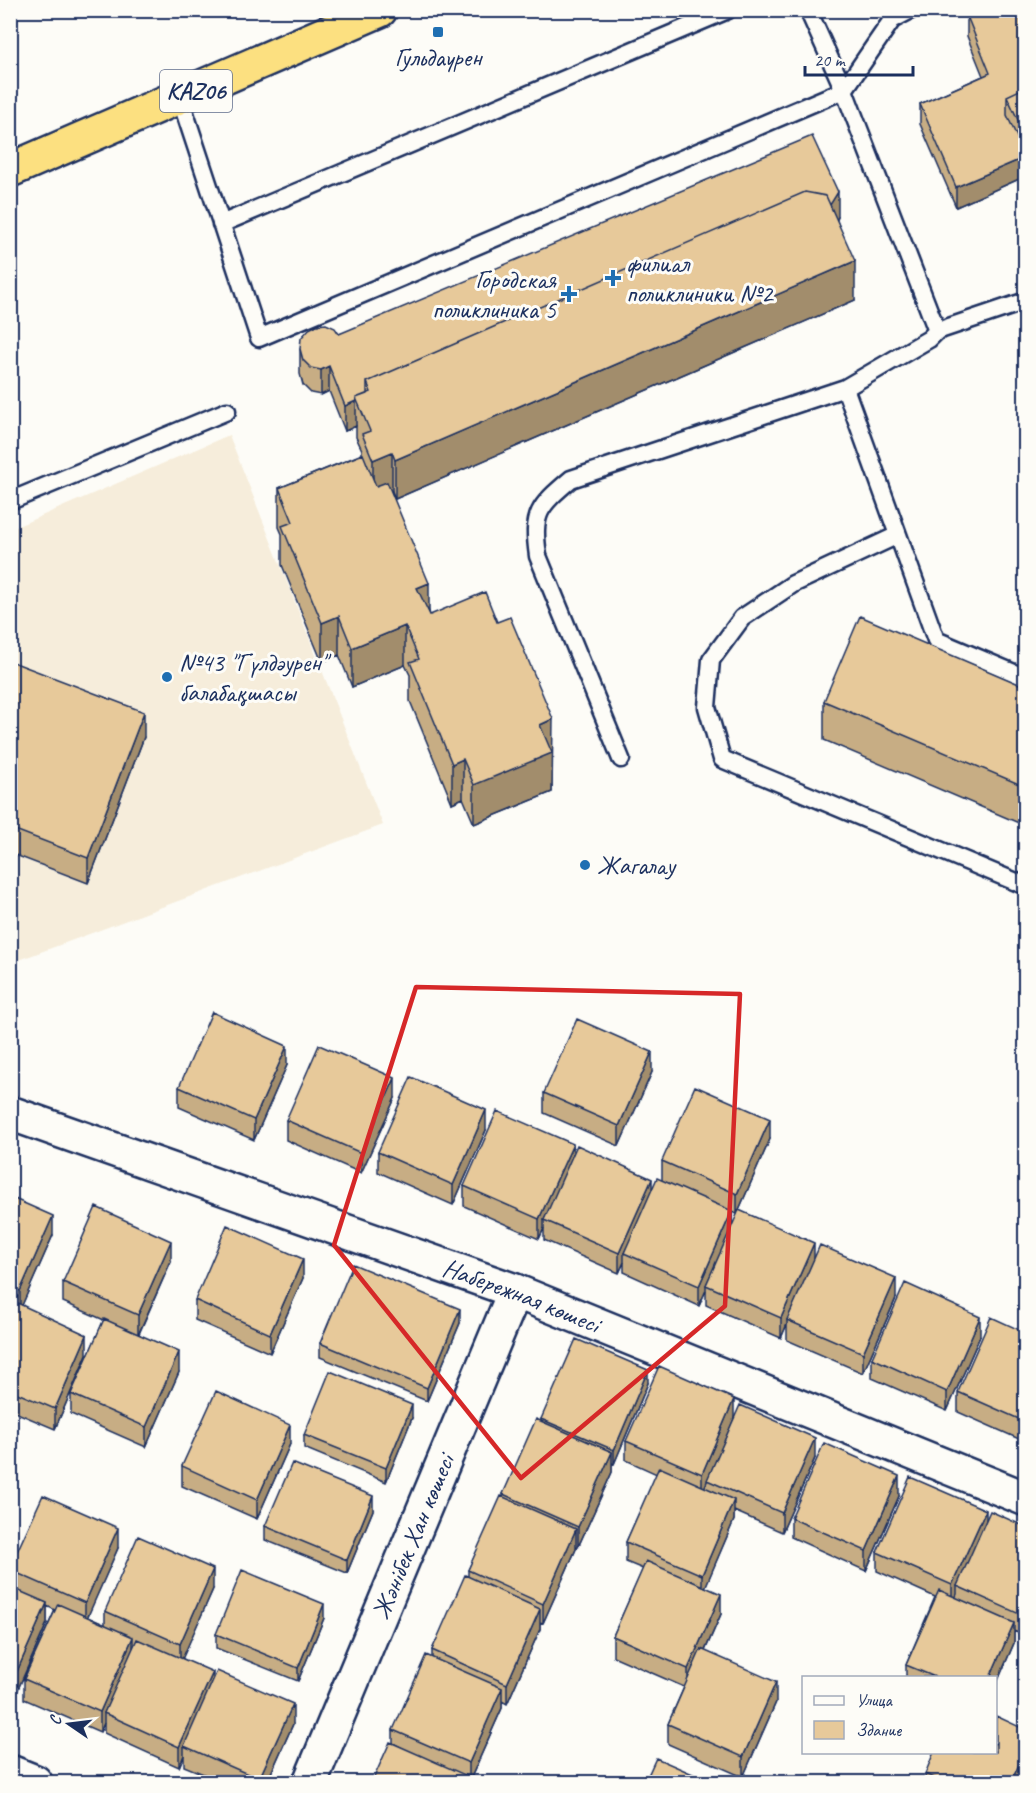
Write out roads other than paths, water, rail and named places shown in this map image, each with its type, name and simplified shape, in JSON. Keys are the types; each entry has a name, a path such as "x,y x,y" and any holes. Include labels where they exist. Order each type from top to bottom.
{"highway":[{"name":"KАZ06","path":"10,170 380,10"}],"street":[{"name":"Набережная көшесі","path":"10,1113 515,1291 1026,1499"},
{"name":"Жәнібек Хан көшесі","path":"310,1782 515,1291"},
{"path":"10,1772 35,1782"}],"lane":[{"path":"221,224 728,10"},
{"path":"808,10 844,90 938,330"},
{"path":"180,98 259,338 844,90 892,20 911,10"},
{"path":"621,759 538,556 534,526 545,501 571,479 845,387 929,339 938,330 1026,301"},
{"path":"845,387 936,640 1026,678"},
{"path":"10,501 227,411"},
{"path":"898,535 793,584 742,618 711,660 707,707 722,759 1026,886"}],"place":[{"name":"Гульдаурен","path":"438,32"},
{"name":"филиал поликлиники №2","path":"613,278"},
{"name":"Городская поликлиника 5","path":"569,294"},
{"name":"№43 \"Гүлдәурен\" балабақшасы","path":"167,677"},
{"name":"Жагалау","path":"585,865"}]}
